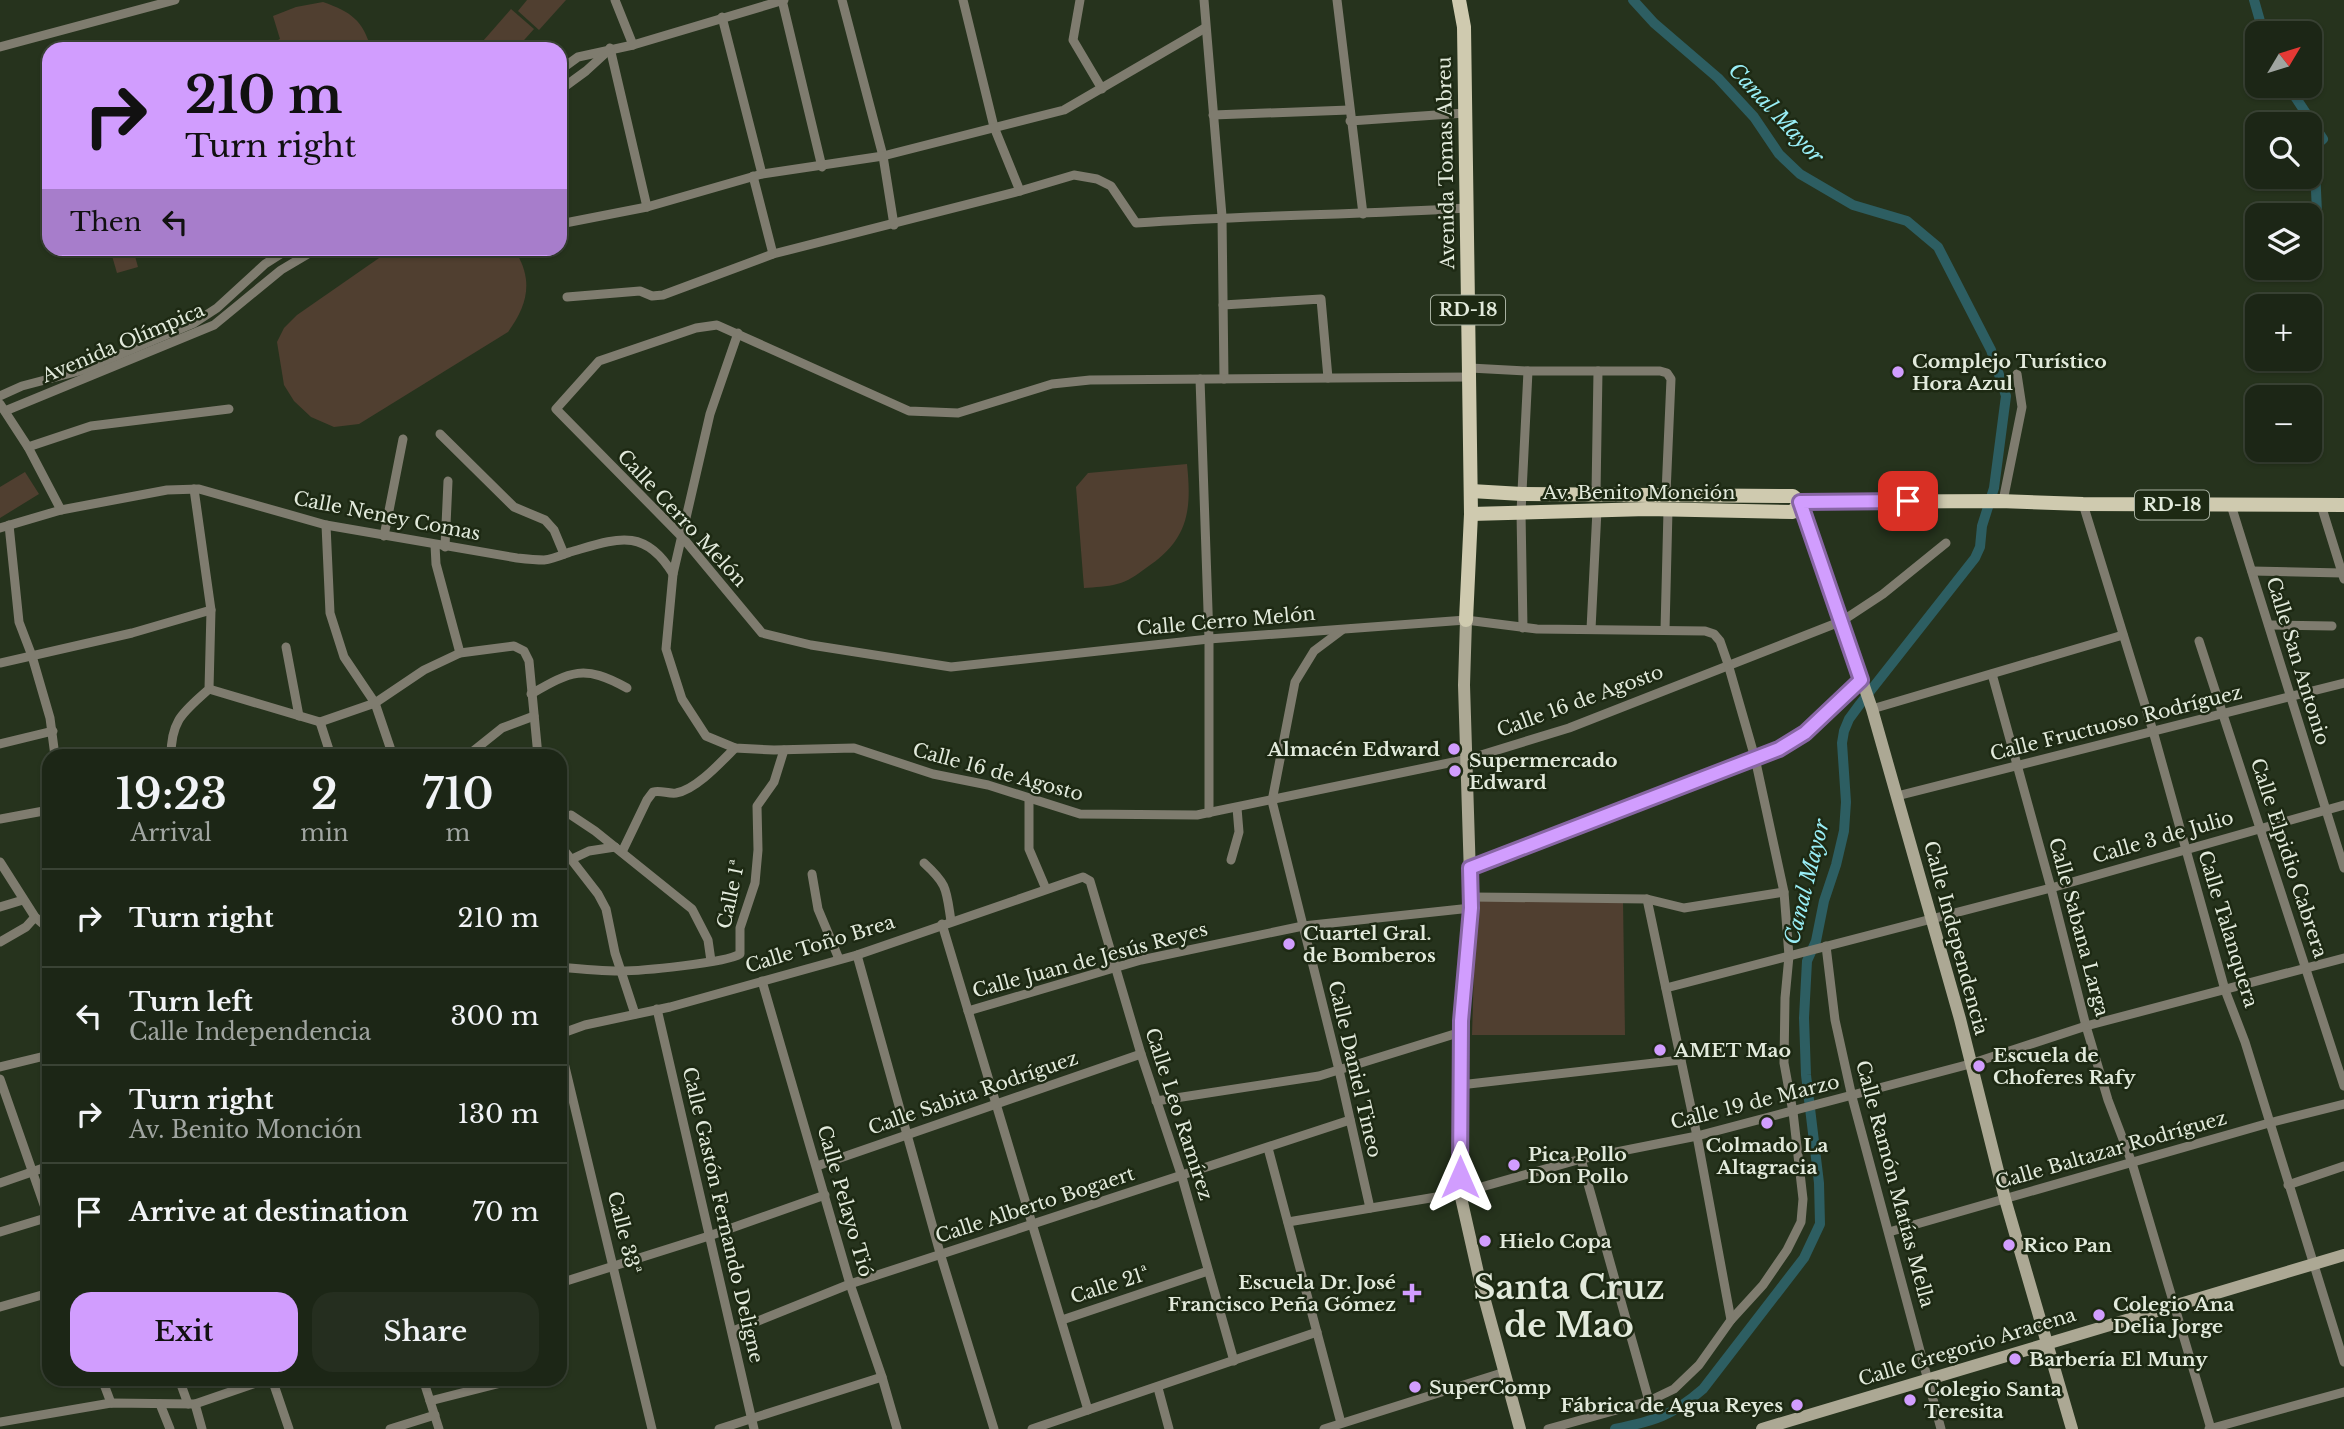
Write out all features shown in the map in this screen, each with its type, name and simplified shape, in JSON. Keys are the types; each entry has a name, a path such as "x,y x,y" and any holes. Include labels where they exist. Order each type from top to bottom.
{"main road":[{"name":"Avenida Tomas Abreu","path":"1459,0 1464,27 1470,372 1471,514 1466,620"},
{"name":"Av. Benito Monción","path":"1471,491 1522,494 1793,496 1800,502 2002,501 2082,505 2344,505"},
{"name":"Av. Benito Monción","path":"1471,514 1597,510 1793,512 1800,502"}],"street":[{"path":"0,47 175,0"},
{"path":"615,0 633,45"},
{"path":"567,65 578,57 633,45 783,0 822,167"},
{"path":"842,0 883,156 894,225"},
{"path":"964,0 994,127 1020,191"},
{"path":"1080,0 1073,40 1102,89"},
{"path":"1204,0 1222,216 1224,379"},
{"path":"1337,0 1363,214"},
{"path":"722,17 773,254"},
{"path":"567,223 647,207 757,175 883,156 1064,110 1205,28"},
{"path":"567,85 610,48"},
{"path":"610,48 647,207"},
{"path":"1213,115 1465,113"},
{"path":"568,297 640,291 652,296 663,295 773,254 894,225 1074,175 1097,179 1111,186 1136,223 1222,216 1363,214 1467,208"},
{"path":"0,396 22,386 83,370 194,323 217,308 278,256"},
{"name":"Avenida Olímpica","path":"2,407 214,325 281,270 305,256"},
{"path":"1223,305 1321,299 1328,378"},
{"name":"Calle Cerro Melón","path":"1666,493 1671,379 1667,373 1660,371 1090,380 1052,384 958,413 909,411 717,325 696,328 599,361 556,405 558,412 683,538 762,633 811,645 951,667 1209,639 1466,620 1523,628 1705,631 1714,634 1720,641 1728,664"},
{"name":"Calle 16 de Agosto","path":"738,333 710,414 673,574 666,649 682,699 706,736 735,748 854,748 933,774 988,785 1080,814 1197,816 1468,759 1569,728 1842,621 1883,594 1946,543"},
{"path":"1523,628 1521,513 1528,371"},
{"path":"1596,493 1598,372"},
{"path":"2002,501 2022,407 2017,374"},
{"path":"1200,379 1209,639 1209,813"},
{"path":"2,407 28,447 61,510"},
{"path":"28,447 91,426 229,409"},
{"path":"440,434 514,507 545,520 554,530 564,554"},
{"path":"384,536 403,439"},
{"path":"448,481 436,564 460,653"},
{"path":"171,749 171,737 177,718 209,689 211,610 194,489"},
{"name":"Calle Neney Comas","path":"5,527 61,510 167,490 194,489 326,525 440,546 536,559 545,560 620,540 636,541 649,546 663,557 673,574"},
{"name":"Calle Independencia","path":"1800,502 1872,708 1960,1019 2005,1199 2071,1429"},
{"name":"Calle Talanquera","path":"2082,505 2153,731 2225,990 2245,1042 2344,1362"},
{"name":"Calle San Antonio","path":"2231,505 2344,868"},
{"path":"2252,571 2343,576 2321,505"},
{"path":"1591,629 1597,510"},
{"path":"1665,630 1668,510"},
{"path":"326,525 330,614 344,657 376,703 391,749"},
{"path":"5,527 19,622 32,656 53,732 54,749"},
{"path":"0,663 132,633 211,610"},
{"path":"1466,620 1464,685 1471,902 1461,1032 1460,1194 1520,1429"},
{"path":"2269,625 2332,626"},
{"name":"Calle Daniel Tineo","path":"1345,629 1314,651 1295,682 1272,801 1339,1070 1370,1208"},
{"path":"1872,708 2123,635"},
{"name":"Calle Elpidio Cabrera","path":"2199,641 2225,714 2344,1086"},
{"path":"209,689 320,722 376,703 424,670 460,653 500,646 520,648 527,655 537,749"},
{"path":"286,647 299,716"},
{"path":"1548,1429 1650,1401 1674,1389 1699,1365 1731,1320 1763,1285 1787,1250 1801,1222 1803,1199 1793,1112 1784,1063 1789,956 1784,892 1755,758 1728,664"},
{"path":"531,694 569,675 588,672 604,675 627,688"},
{"name":"Calle Sabana Larga","path":"1992,674 2086,1026 2108,1100 2132,1163 2210,1429"},
{"path":"1470,868 1779,749 1805,733 1862,682"},
{"name":"Calle Fructuoso Rodríguez","path":"1897,796 2344,684"},
{"path":"476,749 502,728 534,716"},
{"path":"320,722 329,749"},
{"path":"0,744 53,732"},
{"path":"618,850 653,792 677,793 686,789 712,771 735,748"},
{"name":"Calle 1ª","path":"567,967 622,971 735,957 740,951 740,928 755,883 758,850 757,806 774,782 784,750"},
{"path":"1029,798 1029,849 1045,889"},
{"name":"Calle 3 de Julio","path":"1665,988 2051,888 2344,805"},
{"path":"1231,860 1239,832 1237,808"},
{"path":"0,819 42,811"},
{"path":"571,815 692,909 708,940 711,961"},
{"path":"572,859 589,850 618,850"},
{"path":"567,853 606,909 615,953 635,1014"},
{"path":"0,862 23,900 42,923"},
{"path":"924,863 942,879 946,891 947,923 968,1011 1088,1410"},
{"path":"812,874 818,909 839,960"},
{"name":"Calle Toño Brea","path":"567,1031 857,955 1045,889 1083,877 1088,878"},
{"name":"Calle Leo Ramírez","path":"1088,878 1141,1054 1182,1177 1234,1361"},
{"name":"Calle Juan de Jesús Reyes","path":"968,1011 1141,960 1303,926 1471,902 1647,899 1684,908 1784,892"},
{"path":"1647,899 1697,1136 1731,1320"},
{"path":"0,907 23,900"},
{"path":"0,942 26,927 35,917"},
{"name":"Calle Ramón Matías Mella","path":"1824,947 1835,1020 1852,1097 1941,1429"},
{"path":"857,955 940,1254 994,1429"},
{"name":"Calle 19 de Marzo","path":"1288,1222 1460,1194 1581,1159 1697,1136 1793,1112 1970,1064 2086,1026 2344,958"},
{"name":"Calle Pelayo Tió","path":"762,981 850,1284 883,1377 897,1429"},
{"name":"Calle Gastón Fernando Deligne","path":"657,1009 754,1429"},
{"path":"567,1026 585,1025"},
{"path":"1156,1101 1319,1076 1461,1032"},
{"name":"Calle Sabita Rodríguez","path":"817,1166 1141,1054"},
{"path":"0,1067 42,1057"},
{"path":"1460,1086 1681,1060"},
{"name":"Calle 33ª","path":"567,1074 652,1429"},
{"path":"0,1079 42,1198"},
{"name":"Calle Baltazar Rodríguez","path":"1889,1232 2344,1104"},
{"name":"Calle Alberto Bogaert","path":"733,1331 850,1284 1350,1120"},
{"path":"1268,1148 1341,1423"},
{"path":"1581,1159 1650,1401"},
{"path":"2288,1185 2344,1166"},
{"path":"0,1183 42,1169"},
{"path":"567,1281 709,1236 825,1195"},
{"path":"0,1232 42,1220"},
{"name":"Calle Gregorio Aracena","path":"1762,1429 2344,1255"},
{"name":"Calle 21ª","path":"1062,1320 1209,1271"},
{"path":"0,1307 42,1295"},
{"path":"1032,1429 1317,1332"},
{"path":"1324,1429 1504,1372"},
{"path":"719,1429 883,1377"},
{"path":"104,1386 110,1403"},
{"path":"182,1386 202,1429"},
{"path":"0,1422 110,1403 191,1404 248,1386"},
{"path":"273,1386 289,1429"},
{"path":"426,1386 439,1429"},
{"path":"430,1401 489,1386"},
{"path":"1158,1388 1170,1429"},
{"path":"2210,1429 2344,1392"},
{"path":"160,1405 170,1429"},
{"path":"390,1429 435,1415"}],"shaded area":[{"path":"527,0 566,0 539,30 518,11"},
{"path":"323,2 341,9 360,24 369,42 274,42 280,39 273,16 296,7"},
{"path":"511,9 534,29 522,42 482,42"},
{"path":"112,256 135,256 138,267 117,273"},
{"path":"382,256 518,256 526,282 524,302 508,332 359,424 334,427 311,417 294,401 284,385 277,342 284,328 297,315"},
{"path":"1187,464 1187,511 1184,524 1171,547 1125,582 1084,588 1076,487 1088,473"},
{"path":"25,472 39,494 0,518 0,487"},
{"path":"1476,900 1623,901 1625,1035 1472,1035"}],"waterway":[{"name":"Canal Mayor","path":"1615,1429 1662,1416 1682,1406 1703,1389 1804,1258 1820,1224 1819,1183 1806,1075 1804,1018 1807,961 1816,941 1824,901 1844,831 1844,731 1860,704 1975,558 1994,488 2006,396 1991,350 1938,247 1907,221 1853,205 1800,174 1779,154 1754,117 1718,78 1654,23 1633,0"},
{"path":"2254,0 2260,21"},
{"path":"2296,98 2323,139 2314,147 2317,203"}],"place":[{"name":"Complejo Turístico Hora Azul","path":"1898,372"},
{"name":"Almacén Edward","path":"1454,749"},
{"name":"Supermercado Edward","path":"1455,771"},
{"name":"Cuartel Gral. de Bomberos","path":"1289,944"},
{"name":"AMET Mao","path":"1660,1050"},
{"name":"Escuela de Choferes Rafy","path":"1979,1066"},
{"name":"Colmado La Altagracia","path":"1767,1123"},
{"name":"Pica Pollo Don Pollo","path":"1514,1165"},
{"name":"Hielo Copa","path":"1485,1241"},
{"name":"Rico Pan","path":"2009,1245"},
{"name":"Escuela Dr. José Francisco Peña Gómez","path":"1412,1293"},
{"name":"Colegio Ana Delia Jorge","path":"2099,1315"},
{"name":"Barbería El Muny","path":"2015,1359"},
{"name":"SuperComp","path":"1415,1387"},
{"name":"Colegio Santa Teresita","path":"1910,1400"},
{"name":"Fábrica de Agua Reyes","path":"1797,1405"}],"district":[{"name":"Santa Cruz de Mao","path":"1569,1306"}],"route":[{"path":"1460,1177 1461,1021 1471,908 1470,868 1779,749 1805,733 1861,680 1800,502 1908,501"}]}
